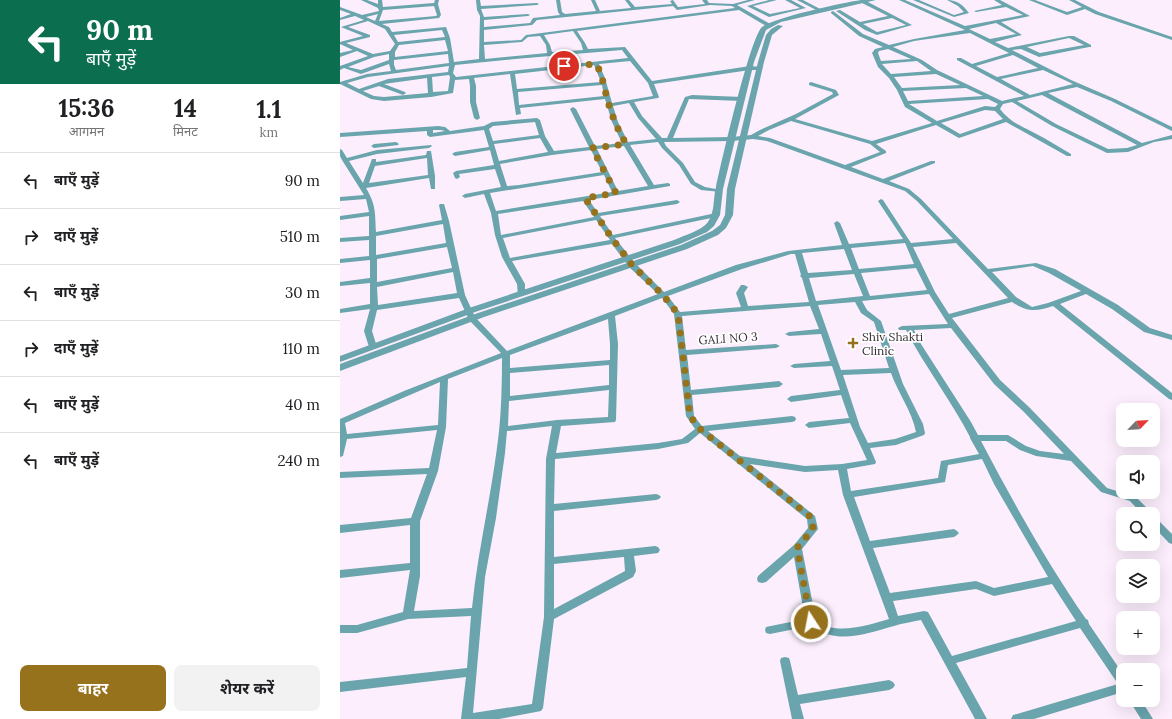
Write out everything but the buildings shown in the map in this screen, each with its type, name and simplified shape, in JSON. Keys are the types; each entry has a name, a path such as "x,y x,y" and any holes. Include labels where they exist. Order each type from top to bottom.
{"street":[{"path":"363,0 381,9"},
{"path":"376,23 381,9 380,0"},
{"path":"558,0 560,12 564,16"},
{"path":"593,0 599,13"},
{"path":"627,0 634,9"},
{"path":"704,0 708,4 711,4"},
{"path":"482,29 532,24 535,19 634,9 673,2 677,9 711,4 733,5 750,0"},
{"path":"340,359 470,314 630,262 693,236 711,224 716,215 719,191 750,68 760,35 770,26 794,15 804,8 787,0"},
{"path":"799,0 822,11"},
{"path":"340,368 521,294 702,240 715,234 723,226 729,216 731,189 769,35 773,30 786,24 858,6 874,0"},
{"path":"901,0 971,31 1077,85 1113,100 1172,129"},
{"path":"915,0 954,16 966,14 960,5 949,0"},
{"path":"964,28 1028,16 996,0"},
{"path":"1031,0 1067,14 1086,8"},
{"path":"1071,0 1096,13 1172,39"},
{"path":"479,1 482,19 482,61"},
{"path":"768,1 750,7 769,16 794,15 822,11 852,3 863,3 910,25 877,34 835,11"},
{"path":"361,17 381,9 436,2 439,15 437,17 376,23"},
{"path":"479,8 537,4"},
{"path":"733,5 770,26"},
{"path":"976,11 1007,5"},
{"path":"340,8 387,28 397,44"},
{"path":"482,44 522,41 526,36 740,9"},
{"path":"835,11 861,35 917,60 937,72 1001,103"},
{"path":"340,19 354,15"},
{"path":"482,19 528,15"},
{"path":"860,24 893,16"},
{"path":"342,27 367,20"},
{"path":"990,41 1020,35 997,22"},
{"path":"341,43 368,36 342,27"},
{"path":"342,83 373,98 384,100 403,95 431,95 451,92 452,64 448,38 444,28 390,34"},
{"path":"574,30 583,43 586,51"},
{"path":"971,31 914,40 877,50 875,53 881,67 890,76 900,90 907,106 935,124 959,136 1006,120"},
{"path":"541,34 548,45 550,55"},
{"path":"1007,50 1022,47 1072,37 1089,46 1039,55 1022,47"},
{"path":"397,44 448,38"},
{"path":"341,43 373,56"},
{"path":"394,72 391,65 392,52 397,44"},
{"path":"342,83 362,77 452,64 623,48 651,83 656,97 609,105"},
{"path":"340,55 357,50"},
{"path":"342,67 373,56 392,52"},
{"path":"342,67 361,72 392,60 450,52"},
{"path":"970,66 1014,53"},
{"path":"529,56 535,69"},
{"path":"958,59 1030,97"},
{"path":"358,91 378,84 430,76 471,77 535,69 632,60"},
{"path":"879,63 917,60"},
{"path":"596,64 602,75 606,97 626,144 652,188"},
{"path":"651,83 750,68 760,68"},
{"path":"996,79 1043,68"},
{"path":"512,72 518,114"},
{"path":"890,76 937,72"},
{"path":"430,76 431,95"},
{"path":"471,77 473,86 473,102 477,118"},
{"path":"401,80 403,95"},
{"path":"515,91 603,83"},
{"path":"378,84 403,95"},
{"path":"753,137 762,130 792,119 836,95 834,91 811,84"},
{"path":"997,109 1001,103 1077,85"},
{"path":"900,90 967,86"},
{"path":"1043,93 1142,145"},
{"path":"517,107 606,97"},
{"path":"906,103 990,97"},
{"path":"669,140 687,98 742,99"},
{"path":"1012,100 1054,125 1106,151 1128,150 1172,137"},
{"path":"631,102 640,117 660,140 664,147 681,164 693,183 703,188 719,191"},
{"path":"872,143 985,108 997,109 1006,120 1016,128 1040,138 1069,155"},
{"path":"573,109 616,193"},
{"path":"792,119 872,143 884,152 846,167"},
{"path":"345,160 376,149 449,133 486,128 492,124 537,120 542,136 552,154"},
{"path":"486,128 496,165 502,177 504,188"},
{"path":"340,135 364,133 430,138"},
{"path":"363,186 373,164 376,149 364,133"},
{"path":"455,154 542,136"},
{"path":"457,177 456,173 552,154 592,148 660,140 732,140 753,137 768,139 907,190 919,200 1013,299 1024,307 1034,309 1086,291"},
{"path":"430,138 429,156 434,188"},
{"path":"340,151 363,186 372,208 374,236 372,258 374,307 368,331 374,347"},
{"path":"373,164 429,156"},
{"path":"883,181 934,162"},
{"path":"465,196 504,188 519,187 605,173"},
{"path":"363,186 432,176"},
{"path":"494,213 668,185"},
{"path":"486,192 494,213 499,237 508,260 521,284 521,294"},
{"path":"340,199 368,197"},
{"path":"585,198 630,262 663,295 678,314 690,416 700,429 812,518 813,529 797,548 762,579"},
{"path":"881,201 908,243 931,292 947,317 997,382 1027,410 1104,490 1133,499 1141,507"},
{"path":"499,237 677,202"},
{"path":"442,206 461,295 470,314 506,354 505,399 501,454 494,504 480,577 468,719 537,708 549,617 551,456 557,423"},
{"path":"340,218 372,214"},
{"path":"508,260 613,239 716,215"},
{"path":"340,240 374,236 446,221"},
{"path":"837,223 867,298"},
{"path":"340,454 344,437 341,422 444,378 611,316 663,295 716,277 739,267 798,251 846,246 957,241"},
{"path":"340,261 372,258 450,244"},
{"path":"738,459 805,469 842,467 872,462 853,420 804,276 798,251"},
{"path":"986,271 1034,264 1052,271 1115,308 1147,330 1172,338"},
{"path":"804,276 919,266"},
{"path":"340,284 374,283 456,269"},
{"path":"744,287 740,293 746,309"},
{"path":"678,314 931,292"},
{"path":"340,311 461,295"},
{"path":"857,299 864,311 877,321 900,384 919,424 921,433 896,442 865,446"},
{"path":"947,317 1013,299"},
{"path":"1054,303 1172,397"},
{"path":"503,428 612,420 613,362 611,316"},
{"path":"953,326 906,328 967,422 983,456 1055,579 1116,673"},
{"path":"789,334 823,331"},
{"name":"GALI NO 3","path":"683,353 776,346"},
{"path":"506,370 613,362"},
{"path":"794,366 834,362"},
{"path":"838,373 895,370"},
{"path":"408,615 415,576 414,521 433,471 442,428 444,378"},
{"path":"687,393 779,384"},
{"path":"505,399 613,387"},
{"path":"791,399 844,392"},
{"path":"551,456 624,450 672,444 685,441 700,429 792,419"},
{"path":"809,425 853,420"},
{"path":"344,437 442,428"},
{"path":"974,438 1008,438 1023,448 1038,454 1073,458"},
{"path":"848,495 942,480 944,463 983,456"},
{"path":"842,467 848,495 895,621"},
{"path":"340,475 433,471"},
{"path":"550,508 656,497"},
{"path":"340,529 414,521"},
{"path":"1160,527 1172,540"},
{"path":"866,545 954,533"},
{"path":"797,548 811,622"},
{"path":"550,561 655,550"},
{"path":"549,617 629,574 631,571 629,553"},
{"path":"340,574 415,566"},
{"path":"886,598 976,585 994,592 1055,579"},
{"path":"340,629 357,629 408,615 477,612"},
{"path":"770,630 811,622 824,630 841,632 863,630 924,615 981,719"},
{"path":"949,661 1084,623"},
{"path":"785,661 798,719"},
{"path":"340,687 472,672"},
{"path":"794,700 889,685"},
{"path":"1017,719 1051,708 1092,699 1116,690"},
{"path":"1139,707 1147,719"}],"place":[{"name":"Shiv Shakti Clinic","path":"853,343"}],"route":[{"path":"564,66 596,64 602,75 615,123 626,144 592,148 616,193 585,198 632,265 663,295 678,314 690,416 700,429 812,518 813,529 797,548 811,622"}]}
